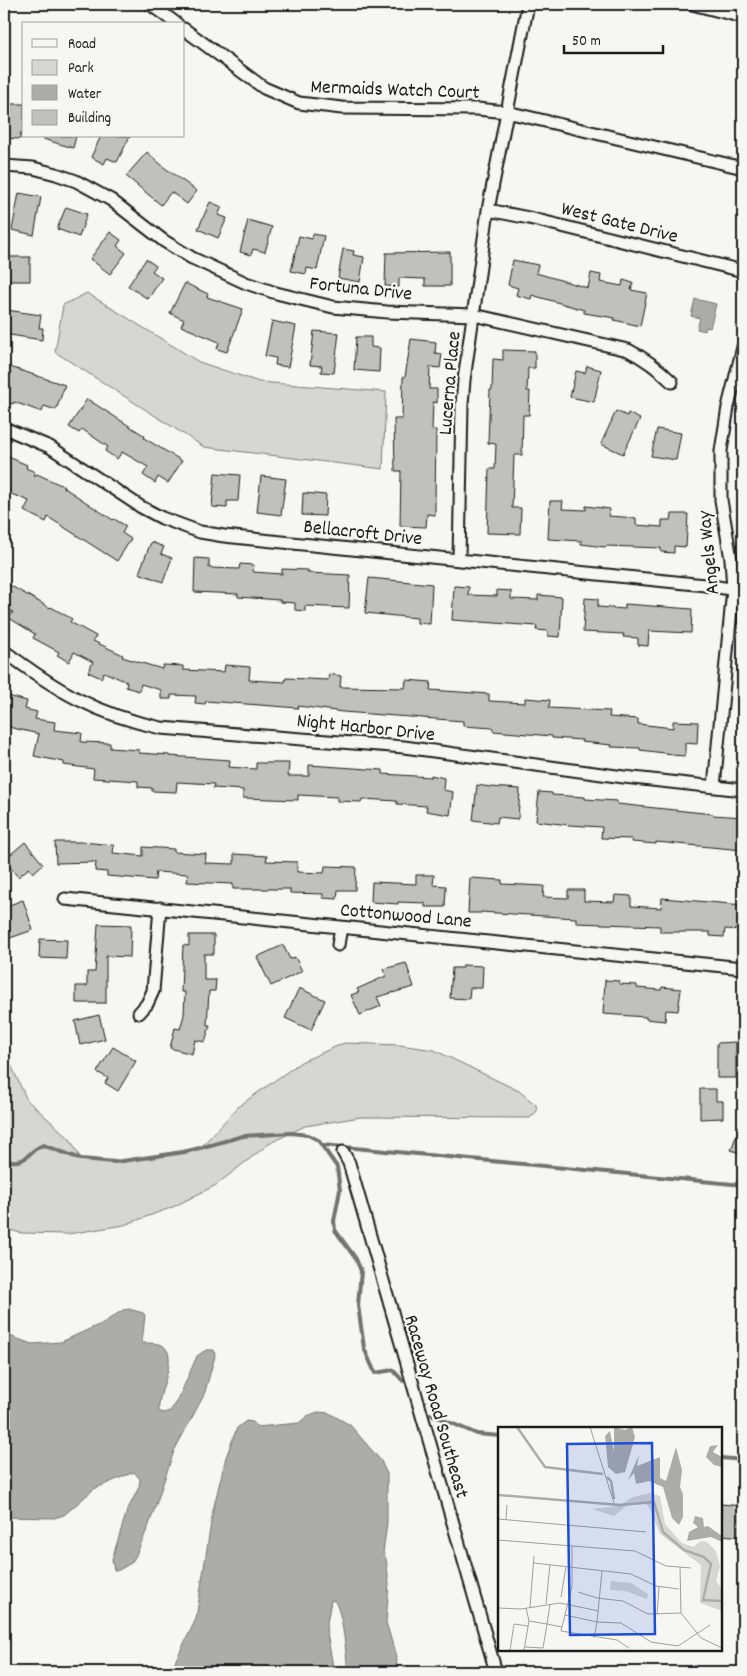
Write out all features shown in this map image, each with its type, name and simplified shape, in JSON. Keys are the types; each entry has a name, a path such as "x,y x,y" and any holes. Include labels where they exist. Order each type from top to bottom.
{"street":[{"path":"150,4 174,22"},
{"name":"Lucerna Place","path":"459,559 462,405 488,210 528,4"},
{"path":"692,4 743,17"},
{"name":"Mermaids Watch Court","path":"185,30 264,88 299,103 342,108 477,109 507,112 743,168"},
{"name":"Fortuna Drive","path":"4,166 33,168 76,181 111,200 164,241 192,258 246,283 276,293 333,307 474,315 628,350 646,358 672,382"},
{"name":"West Gate Drive","path":"488,210 530,218 743,271"},
{"name":"Angels Way","path":"714,787 738,590 721,500 721,451 728,407 743,346"},
{"name":"Bellacroft Drive","path":"4,428 50,447 141,507 162,518 200,532 738,590"},
{"name":"Night Harbor Drive","path":"4,650 49,683 92,707 161,728 404,747 624,777 743,790"},
{"name":"Cottonwood Lane","path":"64,899 464,938 743,968"},
{"path":"139,1013 147,1004 153,990 160,908"},
{"path":"338,945 341,927"},
{"name":"Raceway Road Southeast","path":"343,1152 352,1173 496,1672"}],"green space":[{"path":"87,293 199,362 259,382 386,392 383,469 204,447 55,352 63,305"},
{"path":"344,1043 400,1045 434,1050 519,1091 536,1105 537,1111 530,1118 361,1117 305,1126 270,1143 216,1185 173,1207 124,1225 68,1234 22,1233 4,1229 4,1050 27,1100 70,1139 81,1159 115,1162 201,1147 239,1106 301,1062"}],"water":[{"path":"695,299 716,304 710,328 706,327 705,331 697,329 700,318 691,316"},
{"path":"129,1309 145,1315 142,1343 160,1344 167,1351 169,1366 159,1403 159,1411 163,1413 170,1411 177,1402 197,1356 206,1350 214,1350 215,1356 204,1395 174,1451 149,1525 135,1557 131,1563 119,1570 114,1570 112,1559 127,1511 139,1487 140,1479 134,1472 94,1489 64,1515 54,1518 4,1517 4,1334 32,1344 61,1342 103,1323 123,1310"},
{"path":"318,1412 329,1413 350,1425 381,1461 387,1474 387,1523 383,1553 386,1559 389,1583 386,1622 397,1660 396,1672 348,1672 342,1624 334,1600 331,1601 326,1628 334,1672 170,1672 196,1619 213,1510 226,1457 237,1428 246,1421 253,1422 257,1427 299,1423 307,1416"}],"building":[{"path":"7,104 22,104 22,132 20,139 6,138"},
{"path":"43,138 76,138 73,148"},
{"path":"100,138 129,138 117,162 107,158 104,164 91,157"},
{"path":"147,152 165,168 197,191 187,204 171,192 161,205 126,176"},
{"path":"19,193 41,197 34,235 12,230"},
{"path":"210,202 222,207 218,215 227,218 218,238 198,229"},
{"path":"66,207 87,214 79,237 57,229"},
{"path":"248,220 272,227 265,252 253,249 251,255 240,252"},
{"path":"110,232 121,240 117,246 126,253 110,274 90,259"},
{"path":"313,234 324,236 317,270 307,268 306,274 291,271 299,236 312,239"},
{"path":"343,249 354,251 353,255 364,257 360,282 338,278"},
{"path":"450,252 450,286 425,286 425,279 399,278 399,287 385,286 386,253"},
{"path":"5,257 30,257 30,281 5,281"},
{"path":"146,259 156,266 152,271 162,278 148,299 128,286"},
{"path":"513,260 538,265 536,273 588,288 591,273 601,275 600,282 622,286 623,280 633,283 631,290 647,293 640,326 614,320 615,318 584,313 584,310 532,295 531,299 516,295 518,288 508,285"},
{"path":"185,283 208,294 207,297 243,309 227,352 217,349 219,342 181,326 184,320 170,313"},
{"path":"6,310 41,315 39,328 43,328 42,340 4,334"},
{"path":"272,321 296,326 288,367 275,365 276,358 265,356"},
{"path":"314,331 339,333 334,373 321,372 322,366 310,365"},
{"path":"356,337 371,337 371,347 380,348 379,372 354,370"},
{"path":"411,339 436,342 435,353 442,354 440,368 430,367 429,389 437,389 437,403 433,402 432,430 436,430 435,515 427,514 426,527 400,526 401,471 395,471 394,419 402,419 403,377 405,377"},
{"path":"503,350 535,351 535,368 528,368 527,391 530,391 529,415 523,415 522,455 514,455 512,508 521,508 520,534 487,533 489,469 495,469 496,444 488,443 490,390 492,390 493,359 503,360"},
{"path":"4,365 65,385 56,410 44,406 42,412 14,402 13,404 4,401"},
{"path":"587,366 601,370 594,402 570,397 576,371 585,373"},
{"path":"87,399 145,436 144,438 182,461 168,483 158,477 155,483 143,475 148,467 122,452 117,459 105,451 108,447 82,429 79,433 69,427"},
{"path":"616,411 627,416 628,413 640,419 623,454 601,444"},
{"path":"657,429 681,433 676,460 651,456"},
{"path":"4,455 27,465 26,468 35,472 34,476 37,474 63,486 113,520 126,526 122,533 131,539 117,561 48,517 46,522 24,511 29,501 4,491"},
{"path":"215,473 240,475 238,501 227,501 227,508 212,507"},
{"path":"261,476 286,479 281,515 257,512"},
{"path":"303,493 326,495 325,516 302,515"},
{"path":"550,501 563,501 562,509 586,510 586,506 610,509 609,516 636,518 636,525 662,527 662,520 671,520 672,514 688,514 686,547 674,546 674,553 661,552 661,548 605,547 581,544 582,541 548,539"},
{"path":"151,542 164,547 161,554 172,558 163,582 139,573"},
{"path":"195,558 209,559 209,568 239,569 240,564 254,565 253,572 282,574 282,569 308,570 308,573 350,575 349,608 305,606 305,611 295,610 295,603 280,602 280,600 238,597 238,594 194,592"},
{"path":"369,578 432,584 430,624 417,623 417,618 365,613"},
{"path":"4,582 72,619 70,622 96,636 93,641 123,655 122,657 162,669 163,665 183,666 183,670 224,672 225,665 250,667 249,680 285,682 286,678 328,680 329,674 341,676 340,687 405,688 406,680 431,682 430,690 489,694 489,701 525,703 525,698 550,700 549,708 610,711 609,717 638,719 638,724 673,728 673,721 698,722 697,744 685,743 685,756 672,755 640,750 640,748 611,747 612,745 581,742 582,740 493,731 493,728 463,726 463,721 343,712 298,706 298,708 206,701 205,704 195,703 196,696 171,695 171,699 161,699 161,690 141,684 139,691 126,687 127,682 104,672 101,678 88,672 93,662 74,652 69,662 57,655 59,652 33,638 35,634 9,618 13,612 4,607"},
{"path":"454,586 469,587 468,595 497,596 497,590 511,591 511,599 538,600 538,595 562,597 560,637 548,636 548,631 536,630 537,626 452,620"},
{"path":"585,598 598,599 598,607 625,609 625,604 692,609 691,633 649,631 648,646 638,645 638,638 623,637 624,634 583,632"},
{"path":"4,695 27,701 25,709 37,712 35,719 55,722 54,730 82,733 81,742 110,743 110,748 139,750 139,753 169,756 230,760 229,767 256,769 256,763 289,763 288,776 309,776 309,765 383,770 383,774 431,777 431,775 444,778 443,790 453,792 450,815 426,811 427,806 397,804 397,801 362,799 361,802 337,801 337,797 298,795 298,800 243,798 243,790 213,788 214,784 177,782 176,792 152,791 152,788 138,787 138,781 93,778 94,769 64,765 64,762 34,756 39,734 4,726"},
{"path":"477,785 520,789 518,819 498,817 497,823 473,820"},
{"path":"539,792 552,793 552,795 585,797 585,799 617,801 617,804 743,817 743,850 656,842 656,844 632,842 632,839 601,838 602,827 536,821"},
{"path":"25,842 43,864 33,873 29,868 18,877 4,860"},
{"path":"55,842 114,845 113,853 143,856 143,847 174,849 174,852 206,854 205,863 234,864 234,854 267,856 266,861 297,862 297,872 324,873 325,866 356,867 355,890 338,890 337,899 323,898 323,894 290,893 290,889 233,889 233,884 187,882 188,874 156,872 155,880 107,876 107,872 95,871 96,862 56,863"},
{"path":"416,875 434,875 433,885 446,886 445,907 425,907 425,903 371,902 372,882 416,884"},
{"path":"470,878 502,880 502,884 544,886 543,897 568,898 568,890 584,890 584,901 614,902 615,895 631,896 631,906 661,908 662,898 743,905 741,930 725,929 724,937 710,936 710,932 660,932 660,926 576,923 576,918 481,912 468,913"},
{"path":"23,900 33,930 7,939 4,930 4,907"},
{"path":"98,924 131,925 130,957 106,956 106,1003 76,1003 76,986 87,986 87,972 95,972"},
{"path":"189,935 214,935 214,954 204,954 204,980 216,980 215,991 209,991 207,1025 210,1025 205,1042 195,1040 192,1054 170,1048 175,1028 180,1029 184,1015 185,992 181,992 183,945 189,946"},
{"path":"40,939 67,940 66,959 39,958"},
{"path":"283,945 290,959 295,957 302,971 271,986 257,957"},
{"path":"406,963 414,987 377,997 381,1006 360,1015 351,995 359,992 357,989 386,976 384,969"},
{"path":"463,965 483,966 482,988 470,988 469,999 450,998 452,968 463,968"},
{"path":"605,980 619,981 619,984 637,985 637,988 661,990 662,987 681,989 678,1011 666,1010 665,1021 646,1019 646,1017 603,1014"},
{"path":"299,988 325,1000 311,1030 285,1018"},
{"path":"99,1015 105,1039 80,1045 75,1021"},
{"path":"736,1042 736,1078 717,1078 717,1043"},
{"path":"113,1047 136,1061 118,1091 105,1083 108,1078 97,1072"},
{"path":"700,1089 716,1089 716,1101 723,1101 723,1118 700,1119"},
{"path":"743,1120 743,1154 731,1150"},
{"path":"722,1504 743,1506 743,1537 722,1535"}],"waterway":[{"path":"4,1161 24,1159 36,1148 43,1145 81,1159 115,1162 185,1152 243,1136 291,1133 308,1135 318,1140 337,1167 340,1190 334,1221 335,1230 356,1259 361,1271 358,1305 364,1348 375,1373 393,1370 403,1381"},
{"path":"323,1145 743,1185"},
{"path":"430,1414 477,1434 498,1436"},
{"path":"722,1458 743,1460"}]}
